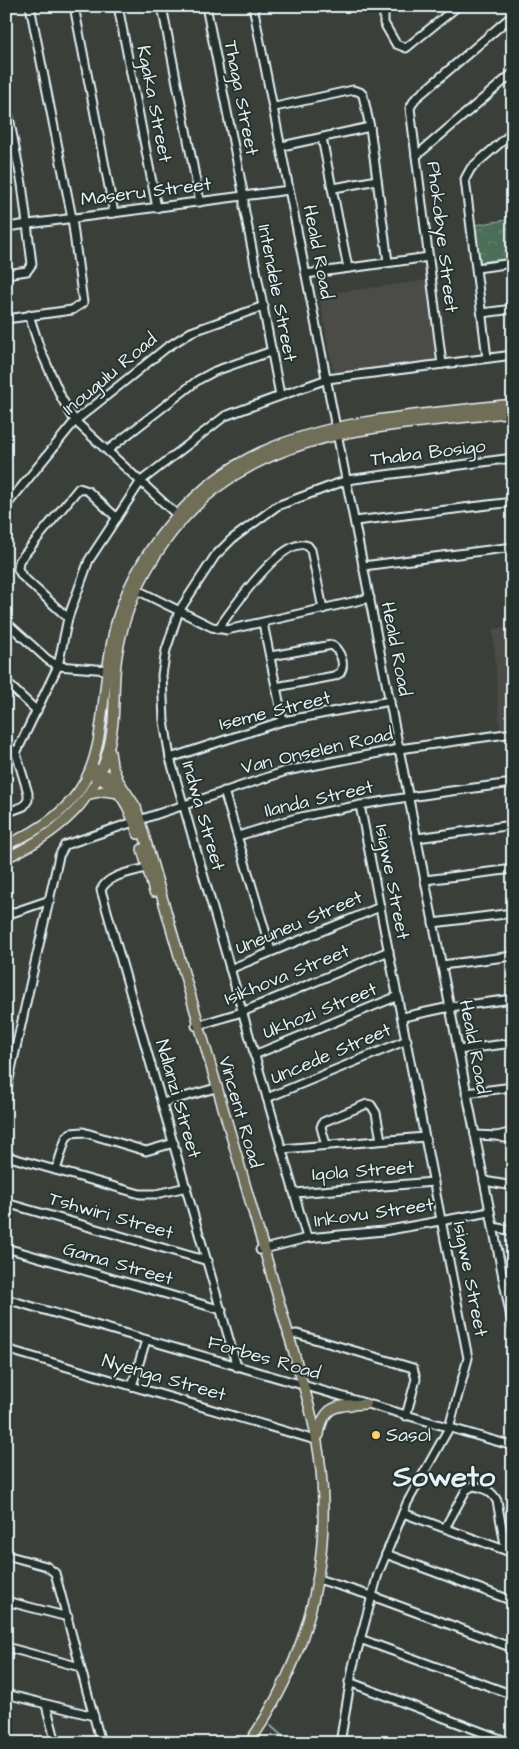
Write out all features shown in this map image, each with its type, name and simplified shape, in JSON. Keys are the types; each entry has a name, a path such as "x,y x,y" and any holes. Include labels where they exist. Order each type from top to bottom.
{"main road":[{"path":"6,845 38,830 60,812 78,792 90,770 100,735 116,625 126,597 148,556 177,515 219,479 246,461 285,443 337,431 513,404"},
{"path":"6,858 53,832 70,818 89,794 100,774 109,749 118,649 122,630 137,590 179,524 190,512 225,484 253,465 337,431 513,412"},
{"path":"109,749 112,765 120,783"},
{"name":"Vincent Road","path":"90,770 120,783 132,800 146,868 166,923 197,1025"},
{"name":"Vincent Road","path":"100,774 119,793 136,819 197,1025 315,1440 322,1485 323,1527 318,1579 307,1628 278,1696 249,1743"},
{"path":"89,794 104,791 119,793"},
{"name":"Vincent Road","path":"261,1250 288,1334 299,1384"},
{"path":"315,1440 321,1422 330,1410 339,1406 366,1404"}],"street":[{"path":"6,319 72,310 83,303 72,218 30,6"},
{"path":"74,6 114,212"},
{"name":"Kgaka Street","path":"118,6 157,208"},
{"path":"162,6 200,202"},
{"name":"Thaga Street","path":"206,6 244,197"},
{"name":"Heald Road","path":"254,6 513,1328"},
{"path":"390,6 384,13 389,34 396,44 404,48 410,47 458,6"},
{"name":"Phokobye Street","path":"442,364 410,114 411,104 513,15"},
{"path":"416,156 513,73"},
{"path":"274,106 357,90 365,99 388,262"},
{"path":"6,102 27,224 31,267 24,272 6,274"},
{"path":"282,146 370,127"},
{"path":"487,358 465,179 471,168 513,132"},
{"path":"322,138 334,188 348,268"},
{"path":"334,188 377,180"},
{"name":"Maseru Street","path":"6,226 289,190"},
{"name":"Intendele Street","path":"244,197 244,207 280,395"},
{"path":"306,274 429,258"},
{"path":"477,268 513,263"},
{"name":"Inougulu Road","path":"6,506 75,421 181,338 264,306"},
{"path":"482,313 513,309"},
{"path":"29,315 40,349 62,399 75,421 177,515"},
{"path":"108,450 198,380 216,371 272,351"},
{"path":"16,753 58,666 68,618 89,560 140,481 225,416 327,379 513,355"},
{"name":"Thaba Bosigo","path":"346,480 513,458"},
{"name":"Indwa Street","path":"307,1238 165,740 162,675 166,650 179,611 215,556 232,538 276,506 346,480"},
{"path":"68,618 22,576 18,569 19,561 79,488 88,491 116,518"},
{"path":"355,521 513,502"},
{"path":"218,629 257,576 290,549 300,544 308,546 311,550 323,609"},
{"path":"363,566 513,547"},
{"path":"137,590 218,629 227,630 370,598"},
{"path":"6,622 47,659 58,666 108,670"},
{"path":"263,623 283,721"},
{"path":"270,656 332,645 338,650 342,660 343,669 338,674 276,687"},
{"path":"6,682 37,711"},
{"name":"Iseme Street","path":"170,758 283,721 390,701"},
{"name":"Van Onselen Road","path":"50,900 59,856 65,845 136,819 286,771 399,748 513,733"},
{"path":"6,744 16,753 28,793 28,800 24,806 6,813"},
{"name":"Ilanda Street","path":"238,836 300,818 408,796 513,783"},
{"path":"224,791 270,951"},
{"name":"Isigwe Street","path":"340,1743 349,1682 372,1596 386,1554 403,1513 449,1428 463,1380 468,1352 360,806"},
{"path":"417,838 513,826"},
{"name":"Ndlanzi Street","path":"146,868 110,879 103,885 101,890 237,1367"},
{"path":"425,880 513,869"},
{"path":"6,915 50,900"},
{"path":"6,1092 50,900"},
{"name":"Uneuneu Street","path":"230,969 380,907"},
{"path":"433,923 513,912"},
{"name":"Isikhova Street","path":"197,1025 242,1012 389,951"},
{"path":"442,965 513,956"},
{"name":"Ukhozi Street","path":"254,1055 398,996"},
{"path":"402,1017 450,1007 513,999"},
{"name":"Uncede Street","path":"267,1098 407,1040"},
{"path":"458,1050 513,1043"},
{"path":"466,1093 513,1087"},
{"path":"162,1103 215,1088"},
{"path":"326,1144 321,1127 323,1122 367,1104 371,1104 375,1109 381,1140"},
{"path":"56,1170 66,1138 71,1133 83,1132 146,1151 174,1143"},
{"path":"497,1136 513,1132"},
{"path":"475,1135 497,1136 513,1140"},
{"path":"282,1149 425,1137"},
{"path":"6,1156 140,1194 156,1194 187,1188"},
{"path":"484,1181 513,1186"},
{"name":"Iqola Street","path":"295,1193 434,1182"},
{"name":"Tshwiri Street","path":"6,1203 208,1261"},
{"name":"Inkovu Street","path":"261,1250 307,1238 384,1231 490,1212"},
{"path":"493,1227 513,1231"},
{"name":"Gama Street","path":"6,1248 222,1310"},
{"path":"503,1277 513,1278"},
{"name":"Forbes Road","path":"6,1299 513,1446"},
{"path":"288,1334 297,1334 413,1368 416,1379 406,1416"},
{"path":"132,1386 146,1340"},
{"name":"Nyenga Street","path":"6,1349 315,1440"},
{"path":"445,1528 466,1490 473,1486 486,1489 494,1495 497,1501 509,1552"},
{"path":"403,1513 509,1552"},
{"path":"386,1554 513,1601"},
{"path":"6,1555 46,1566 53,1570 68,1617 101,1743"},
{"path":"318,1579 372,1596 513,1648"},
{"path":"6,1601 68,1617"},
{"path":"360,1639 513,1695"},
{"path":"6,1647 80,1667"},
{"path":"349,1682 511,1743"},
{"path":"6,1694 94,1716"},
{"path":"46,1705 56,1743"}],"shaded area":[{"path":"428,280 438,356 433,360 338,372 333,370 319,295"},
{"path":"513,627 513,729 500,730 493,629"}],"green space":[{"path":"513,219 513,258 480,262 474,225"}],"waterway":[{"path":"271,1726 290,1743"}],"place":[{"name":"Sasol","path":"376,1435"}],"district":[{"name":"Soweto","path":"444,1477"}]}
